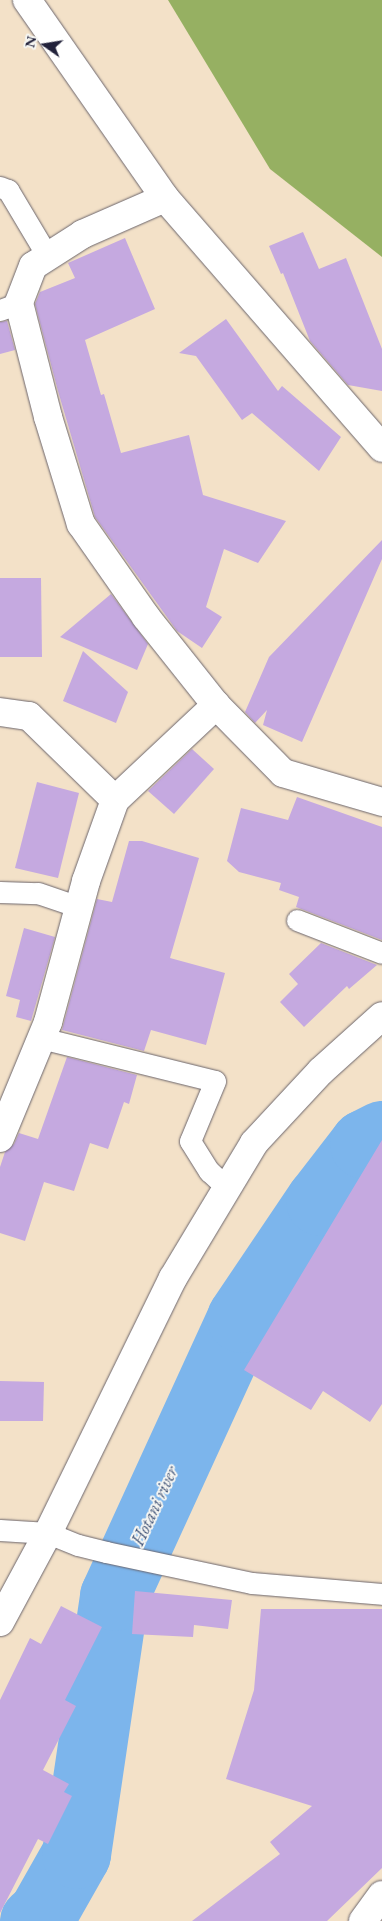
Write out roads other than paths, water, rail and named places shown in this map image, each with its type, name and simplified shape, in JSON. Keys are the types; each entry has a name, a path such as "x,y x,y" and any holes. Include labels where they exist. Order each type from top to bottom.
{"street":[{"path":"27,0 165,198 382,448"},
{"path":"165,198 83,234 33,266 9,306 48,417 80,524 146,617 216,705 283,772 382,802"},
{"path":"0,1138 48,1022 86,881 115,800 216,705"},
{"path":"0,712 29,716 115,800"},
{"path":"0,1622 48,1533 172,1278 254,1143 321,1071 382,1016"},
{"path":"363,1921 382,1895"}],"lane":[{"path":"0,187 8,190 48,257"},
{"path":"0,892 38,893 79,907"},
{"path":"296,920 382,953"},
{"path":"41,1038 215,1081 190,1142 209,1172 227,1188"},
{"path":"0,1530 48,1533 78,1546 252,1583 382,1594"}],"waterway":[{"name":"Hotani river","path":"34,1921 42,1914 76,1854 114,1596 241,1318 320,1201 364,1144 382,1135"}]}
